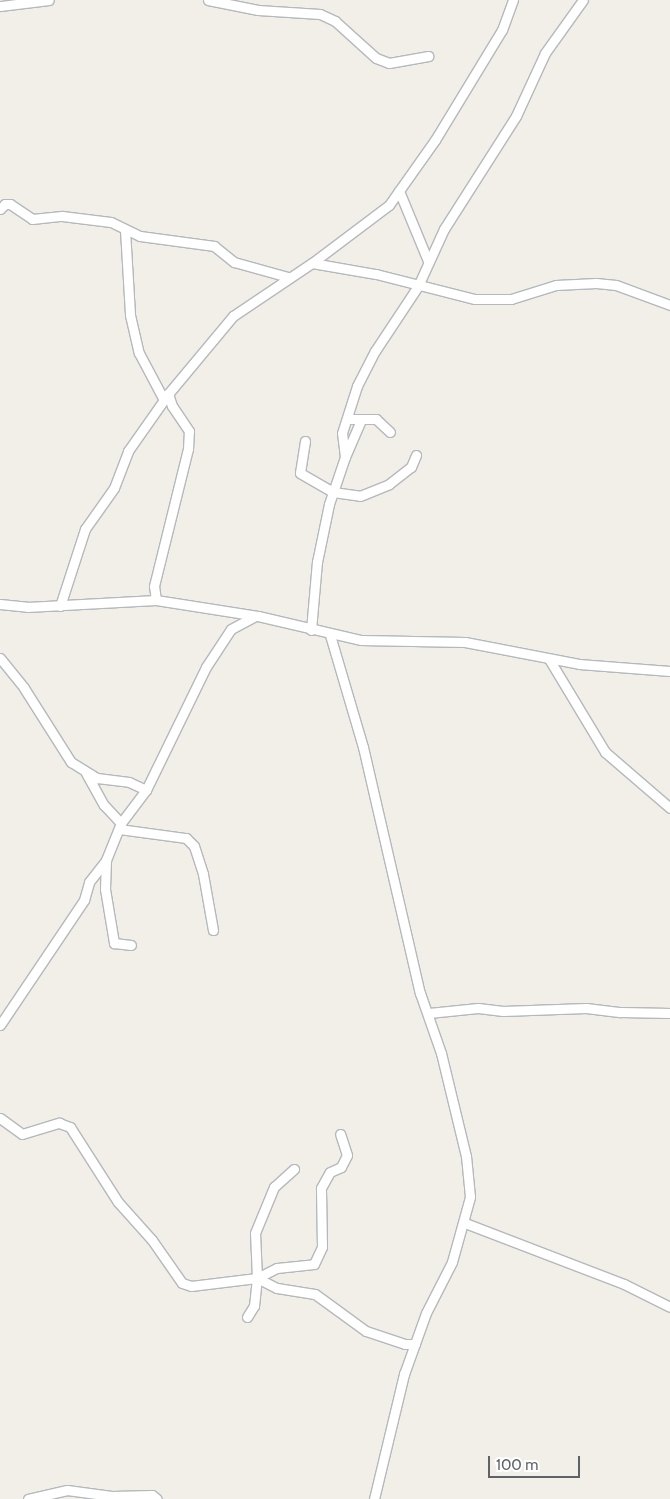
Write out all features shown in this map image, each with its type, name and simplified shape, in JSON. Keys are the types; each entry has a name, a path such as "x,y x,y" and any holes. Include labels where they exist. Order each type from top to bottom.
{"street":[{"path":"0,6 49,0"},
{"path":"208,0 258,10 320,14 340,25 376,58 389,63 428,56"},
{"path":"60,606 85,529 114,488 128,450 166,397 233,316 288,277 312,263 389,204 435,140 497,39 513,0"},
{"path":"345,457 342,433 357,386 375,351 418,286 444,229 516,116 545,53 583,0"},
{"path":"399,191 428,261"},
{"path":"0,209 5,204 10,204 32,219 76,217 88,221 111,222 140,236 214,246 234,262 288,277"},
{"path":"125,230 130,314 139,354 189,431 188,449 154,586 156,600"},
{"path":"312,263 376,274 418,286 491,301 511,299 556,285 604,284 670,305"},
{"path":"348,419 376,419 390,432"},
{"path":"311,630 317,562 333,492 345,457 361,420"},
{"path":"305,441 300,472 333,492 360,496 389,484 411,467 416,455"},
{"path":"0,604 60,606 156,600 258,616 330,635 361,640 465,642 549,659 670,672"},
{"path":"0,1025 84,900 89,882 106,860 120,826 146,790 201,675 233,627 234,612"},
{"path":"233,627 258,616"},
{"path":"330,635 362,747 420,993 429,1013 468,1172 470,1197 465,1223 452,1262 414,1344 374,1499"},
{"path":"0,658 24,688 71,762 86,773 146,790"},
{"path":"549,659 605,752 670,808"},
{"path":"86,773 111,815 120,826 186,838 194,846 203,874 213,930"},
{"path":"111,815 116,839"},
{"path":"106,860 104,889 114,943 131,945"},
{"path":"429,1013 478,1008 503,1011 586,1008 621,1012 670,1013"},
{"path":"0,1118 22,1134 59,1123 70,1127 118,1202 152,1240 182,1283 191,1286 257,1278 277,1268 314,1264 322,1247 321,1188 330,1172 342,1167 347,1155 340,1134"},
{"path":"247,1317 254,1306 257,1278 254,1233 274,1187 294,1170"},
{"path":"465,1223 624,1284 670,1307"},
{"path":"257,1278 277,1288 315,1294 366,1331 398,1342 414,1344"},
{"path":"28,1499 67,1490 112,1496 152,1495 157,1499"}]}
